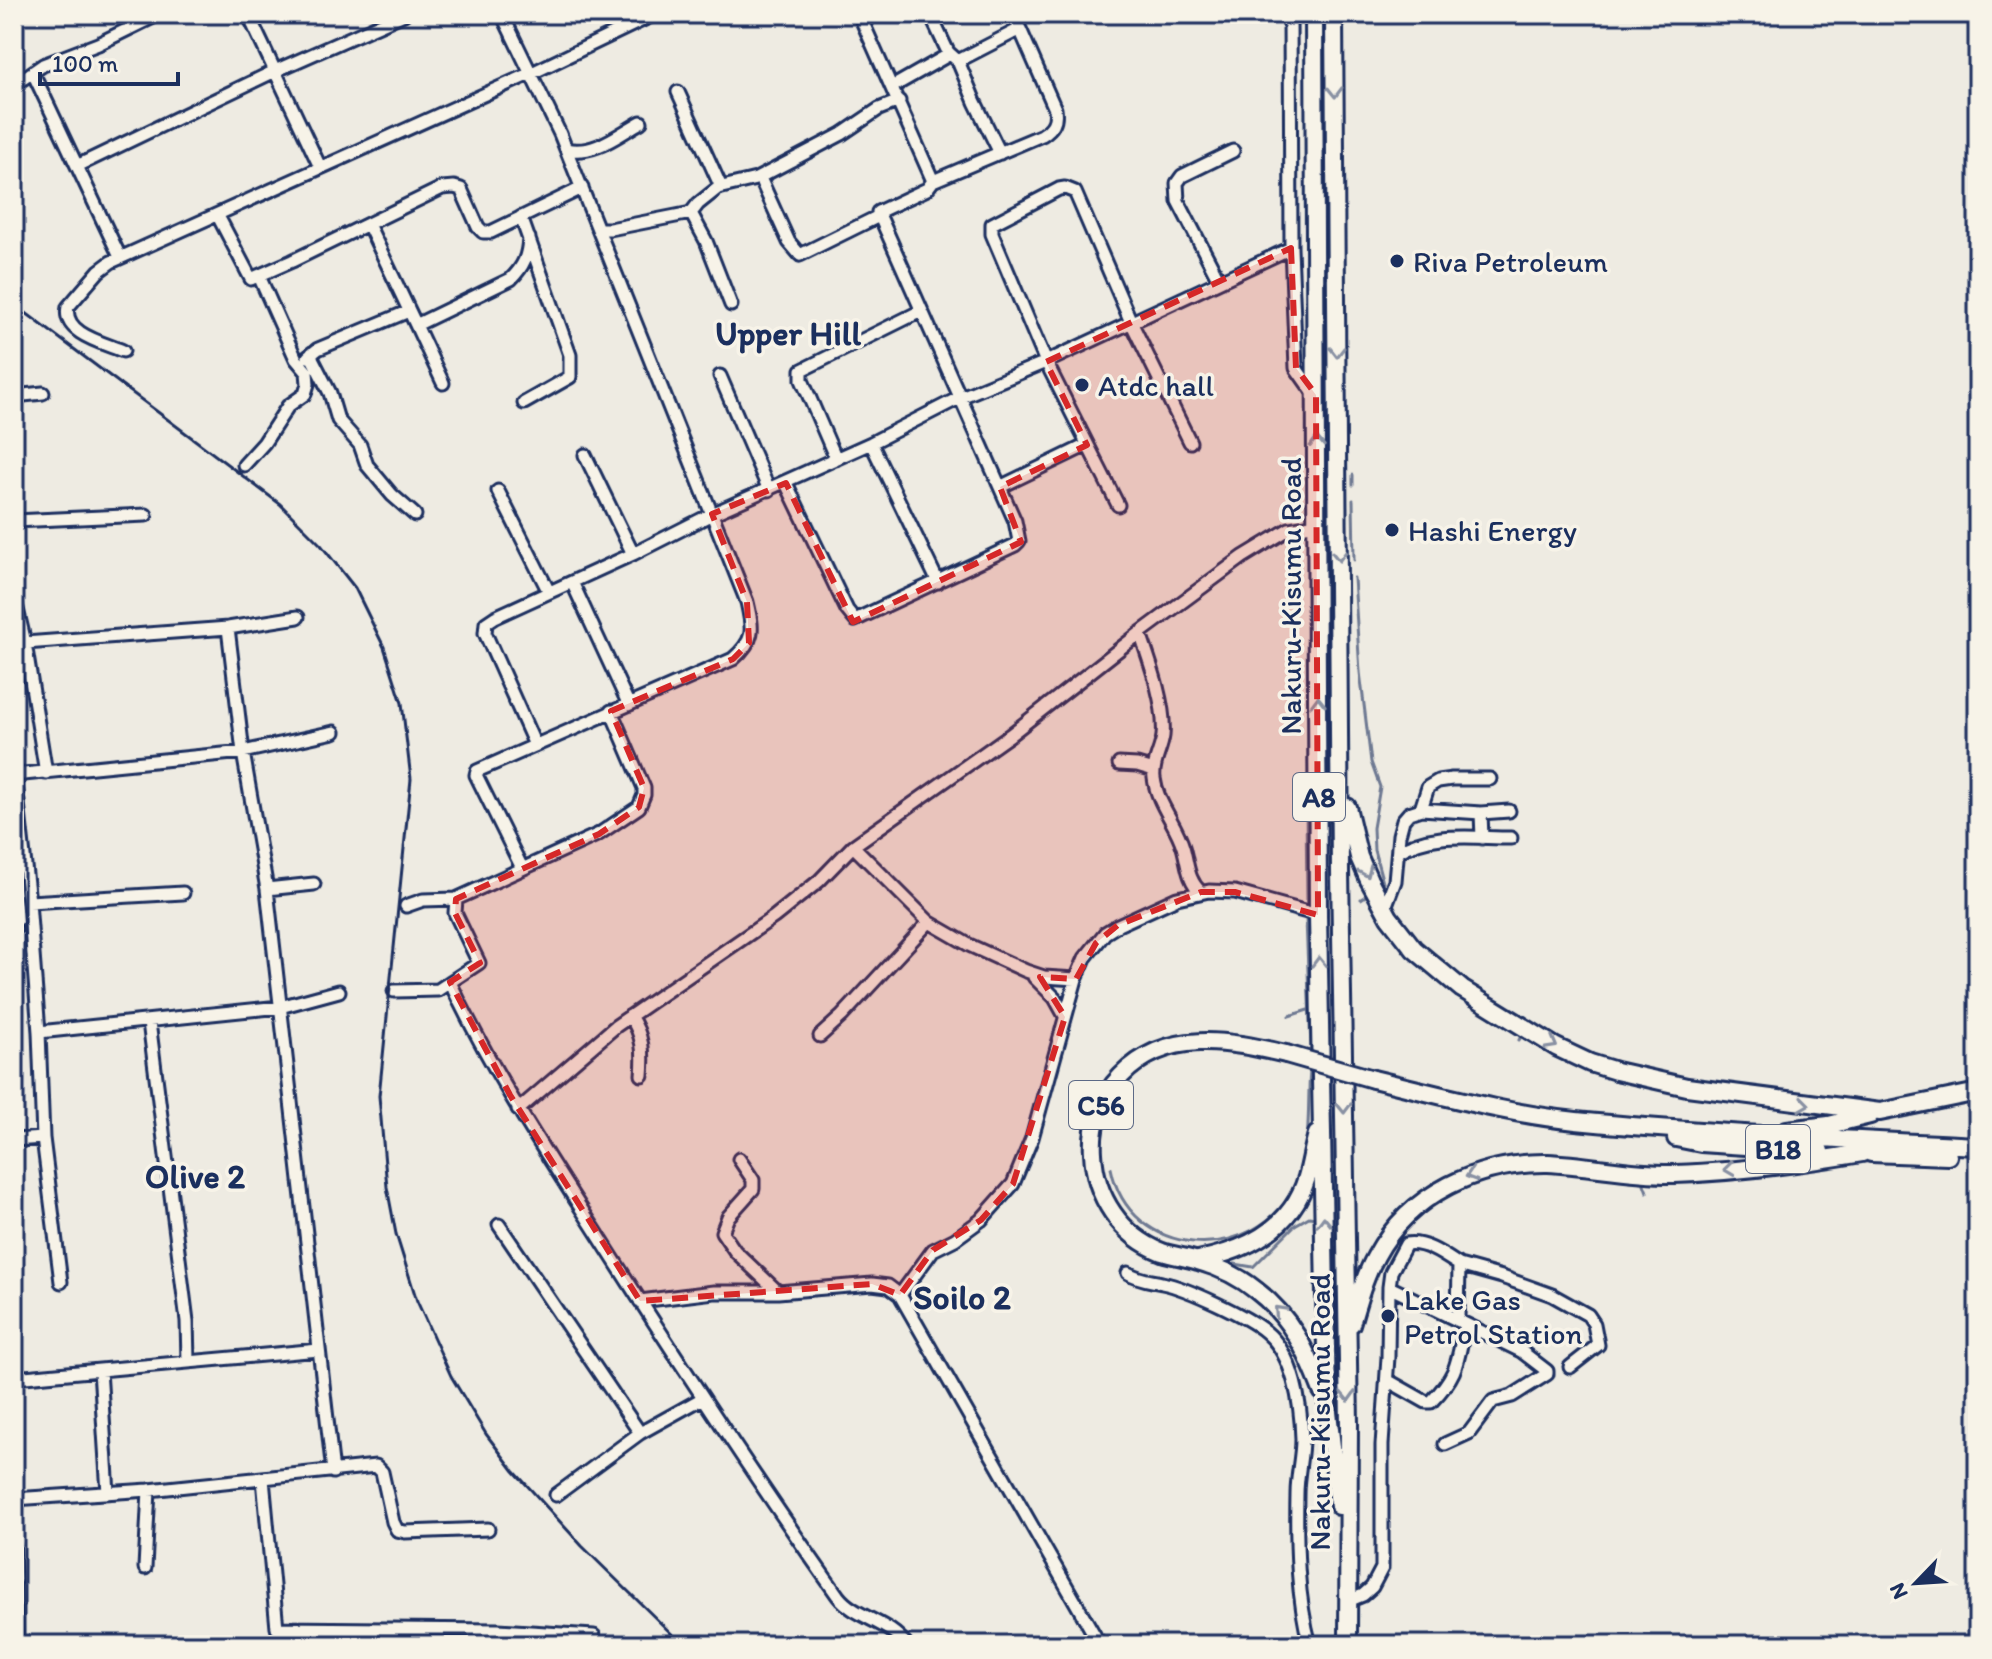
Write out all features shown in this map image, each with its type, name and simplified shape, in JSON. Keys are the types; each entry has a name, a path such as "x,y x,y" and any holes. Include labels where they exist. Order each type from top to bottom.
{"highway":[{"name":"Nakuru-Kisumu Road","path":"1314,14 1318,915 1327,1404 1347,1579"},
{"name":"Nakuru-Kisumu Road","path":"1334,14 1349,1423 1347,1579"},
{"path":"1341,769 1359,857 1384,910 1414,949 1445,977 1556,1047 1590,1063 1687,1087 1880,1112"},
{"name":"C56","path":"1197,1260 1162,1252 1139,1240 1112,1212 1101,1192 1093,1158 1092,1142 1102,1103 1127,1069 1146,1056 1174,1045 1201,1040 1216,1041 1286,1054"},
{"name":"B18","path":"1286,1054 1459,1100 1701,1143 1862,1153 1978,1156"},
{"path":"1741,1135 1829,1125 1978,1092"},
{"path":"1197,1260 1219,1256 1251,1243 1284,1219 1307,1178 1322,1119"},
{"name":"B18","path":"1580,1121 1741,1135 1978,1146"},
{"path":"1346,1343 1366,1278 1382,1245 1407,1216 1435,1193 1459,1179 1499,1166 1524,1164 1550,1163 1630,1173 1675,1174 1862,1153"},
{"path":"1197,1260 1241,1280 1280,1311 1298,1336 1327,1404"},
{"name":"A8","path":"1347,1579 1348,1645"}],"street":[{"path":"14,85 43,65 98,44 159,14"},
{"path":"248,14 320,167"},
{"path":"77,166 275,71 404,14"},
{"path":"502,14 532,73 582,188 747,602 753,626 749,643 733,659 476,773 522,868"},
{"path":"123,351 86,336 72,326 66,315 68,307 99,271 120,257 218,216 655,14"},
{"path":"859,14 933,181"},
{"path":"930,14 1000,153"},
{"path":"786,483 853,619 858,620 1019,541 1017,526 879,216 881,209 927,189 933,181 1042,135 1056,118 1055,109 1013,14"},
{"path":"1290,14 1291,248 1296,368 1316,395"},
{"path":"892,87 1020,29"},
{"path":"1290,55 1314,57"},
{"path":"33,73 120,257"},
{"path":"678,92 721,187"},
{"path":"598,229 691,213 721,187 760,178 842,134 879,109 899,101"},
{"path":"566,149 585,150 616,138 641,122"},
{"path":"1219,280 1178,201 1177,183 1182,176 1233,151"},
{"path":"760,178 789,242 800,255 879,216"},
{"path":"218,216 251,279 449,186 461,189 483,232 491,232 582,188"},
{"path":"1118,505 1046,362 991,228 998,218 1065,188 1075,192 1131,322 1190,442"},
{"path":"691,213 706,241 731,305"},
{"path":"521,217 570,355 571,367 570,377 561,385 524,403"},
{"path":"368,224 443,383"},
{"path":"416,325 511,279 528,256 529,238"},
{"path":"535,745 485,633 486,623 495,617 871,443 961,397 1046,362 1291,248"},
{"path":"244,465 264,443 288,406 305,394 309,376 296,359 259,276"},
{"path":"303,365 312,353 409,311"},
{"path":"836,459 802,380 802,370 921,311"},
{"path":"312,353 338,420 360,445 367,465 392,495 415,515"},
{"path":"720,376 769,490"},
{"path":"14,396 43,393"},
{"path":"871,443 938,582"},
{"path":"1000,487 1087,445"},
{"path":"585,455 633,554"},
{"path":"498,491 549,592"},
{"path":"14,521 146,515"},
{"path":"518,1110 630,1016 774,917 819,881 853,846 1010,735 1140,633 1270,538 1289,529 1316,524"},
{"path":"572,582 628,703"},
{"path":"14,596 25,643 46,773"},
{"path":"25,643 228,628 298,617"},
{"path":"228,628 243,752 267,889 333,1472"},
{"path":"1140,633 1157,690 1162,722 1163,736 1154,770 1156,789 1183,847 1191,879 1201,892"},
{"path":"406,906 423,900 456,899 599,834 639,807 644,788 611,711"},
{"path":"61,1282 43,1138 29,902 14,775 243,752 334,732"},
{"path":"1119,764 1154,770"},
{"path":"1421,809 1428,787 1438,781 1490,779"},
{"path":"1384,910 1392,893 1403,820 1409,813 1421,809 1481,813 1509,811"},
{"path":"1481,813 1482,838"},
{"path":"871,865 871,846 876,830"},
{"path":"1398,852 1430,838 1511,838"},
{"path":"853,846 929,922 969,945 1026,971 1044,977 1076,979"},
{"path":"267,889 314,884"},
{"path":"900,1295 933,1250 981,1220 1013,1184 1032,1138 1076,979 1096,943 1118,925 1155,907 1201,892 1235,892 1318,915"},
{"path":"29,902 183,893"},
{"path":"394,991 433,991 479,963 455,913 456,899"},
{"path":"820,1036 929,922"},
{"path":"1026,971 1055,998 1065,1017"},
{"path":"450,982 518,1110 703,1398 842,1600 889,1628 906,1645"},
{"path":"39,1032 280,1007 339,991"},
{"path":"630,1016 643,1044 642,1075"},
{"path":"149,1022 187,1321 188,1361"},
{"path":"14,1140 43,1138"},
{"path":"739,1159 753,1180 753,1189 728,1217 722,1232 735,1251 778,1292"},
{"path":"499,1225 640,1433"},
{"path":"1348,1601 1372,1587 1382,1568 1382,1445 1389,1287 1399,1253 1409,1243 1436,1250 1459,1265 1552,1295 1588,1315 1594,1324 1598,1345 1570,1367"},
{"path":"1387,1380 1426,1402 1431,1402 1447,1385 1456,1369 1461,1322 1459,1265"},
{"path":"1128,1273 1150,1283 1160,1282 1188,1292 1247,1320 1265,1330 1281,1350 1297,1397 1301,1428 1296,1493 1298,1562 1310,1645"},
{"path":"640,1301 714,1292 778,1292 872,1284 888,1286 900,1295 1100,1645"},
{"path":"1389,1287 1521,1351 1545,1368 1547,1374 1512,1396 1493,1401 1469,1433 1445,1444"},
{"path":"14,1378 319,1350"},
{"path":"100,1370 108,1493"},
{"path":"556,1495 640,1433 703,1398"},
{"path":"14,1499 149,1490 376,1466 382,1472 397,1530 488,1529"},
{"path":"263,1479 277,1628 498,1630 594,1636"},
{"path":"145,1568 149,1490"},
{"path":"14,1547 16,1645"},
{"path":"311,1629 311,1645"},
{"path":"497,1645 498,1630"},
{"path":"402,1645 403,1631"}],"highlighted area":[{"path":"1291,248 1296,368 1316,395 1318,915 1235,892 1201,892 1118,925 1096,943 1076,979 1040,977 1065,1017 1013,1184 981,1220 933,1250 900,1295 872,1284 640,1301 510,1095 453,989 450,982 480,963 455,913 456,899 599,834 639,807 644,788 611,711 733,659 749,643 747,602 712,514 786,483 853,622 1021,542 1000,487 1087,445 1046,362"}],"waterway":[{"path":"1353,475 1353,485"},
{"path":"1353,500 1354,560"},
{"path":"1354,578 1360,672 1371,762 1380,787 1373,828 1374,850 1383,883 1379,887"},
{"path":"1306,805 1307,904"},
{"path":"1361,899 1367,895"},
{"path":"1306,919 1311,1050"},
{"path":"1289,1016 1311,1009"},
{"path":"1519,1040 1521,1036"},
{"path":"1111,1168 1122,1199 1142,1221 1166,1236 1194,1242 1224,1240 1252,1230 1277,1212 1296,1185 1301,1172 1307,1144 1310,1070"},
{"path":"1644,1184 1647,1192"},
{"path":"1235,1264 1253,1267 1295,1225 1309,1217 1315,1218"}],"railway":[{"path":"14,304 280,504 321,545 355,588 384,647 402,703 411,779 379,1096 387,1187 396,1234 417,1301 451,1376 486,1434 514,1471 582,1546 683,1645"}],"place":[{"name":"Riva Petroleum","path":"1397,261"},
{"name":"Atdc hall","path":"1082,385"},
{"name":"Hashi Energy","path":"1392,530"},
{"name":"Lake Gas Petrol Station","path":"1388,1316"}],"district":[{"name":"Upper Hill","path":"788,333"},
{"name":"Olive 2","path":"195,1176"},
{"name":"Soilo 2","path":"962,1297"}]}
